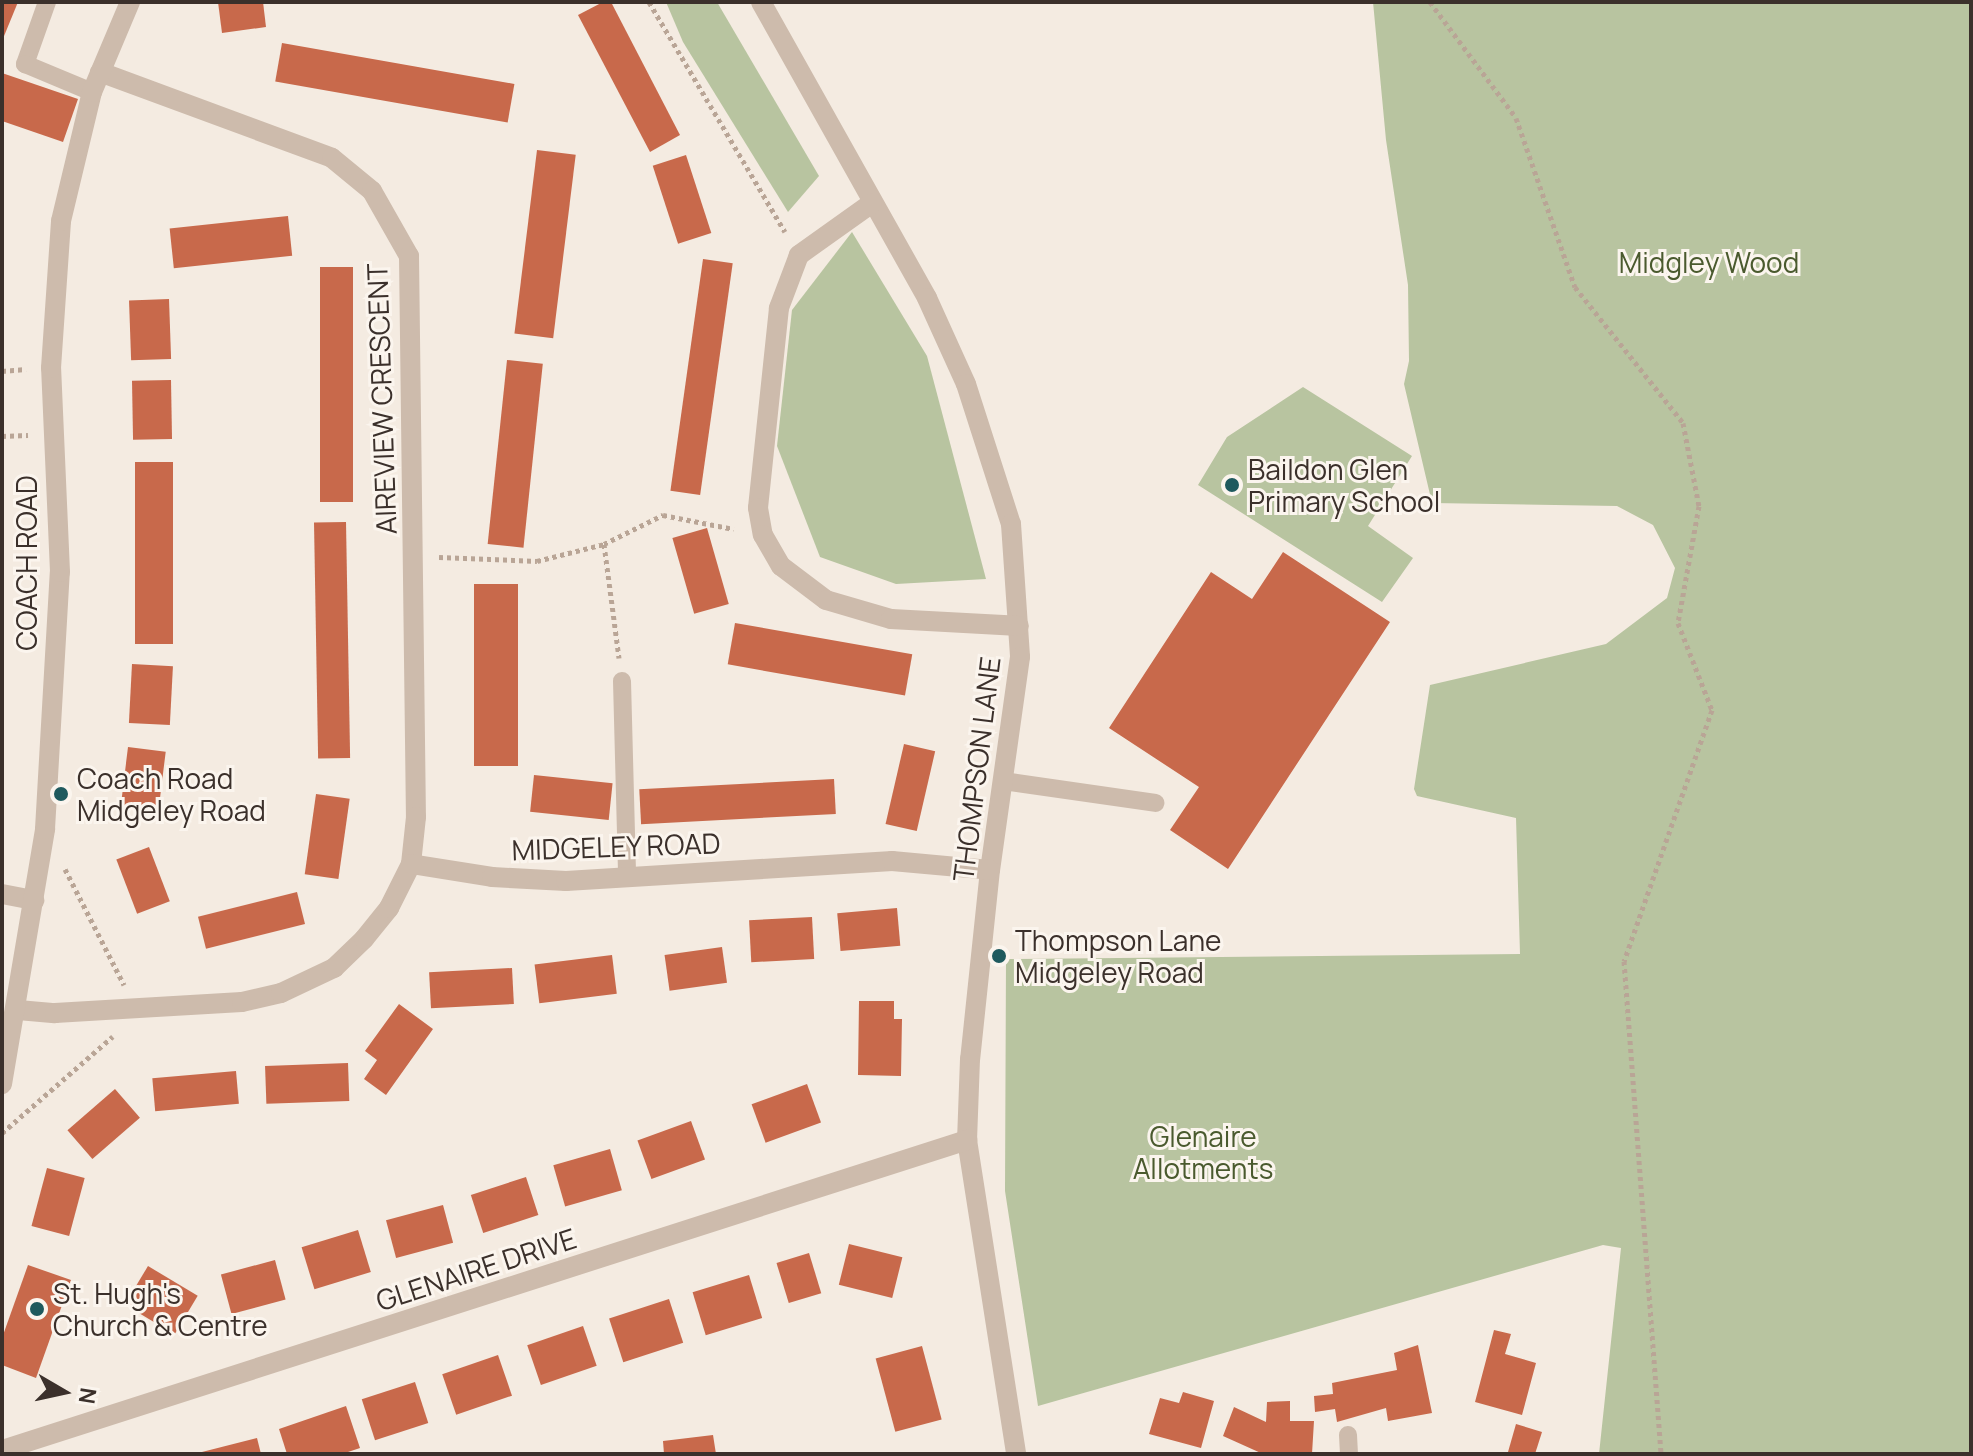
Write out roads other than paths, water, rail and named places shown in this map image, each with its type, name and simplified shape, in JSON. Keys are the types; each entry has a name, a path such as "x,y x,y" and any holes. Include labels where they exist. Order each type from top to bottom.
{"street":[{"name":"COACH ROAD","path":"2,1084 18,1010 45,829 60,572 51,368 61,221 92,92 130,2"},
{"name":"THOMPSON LANE","path":"761,2 927,298 994,459 1011,524 1019,626 1017,702 990,870 967,1140 1016,1454"},
{"name":"AIREVIEW CRESCENT","path":"100,72 332,158 372,191 409,256 416,817 411,864"},
{"path":"872,203 799,255 779,308 758,508 763,535 781,566 826,600 891,619 1019,626"},
{"name":"MIDGELEY ROAD","path":"411,864 531,881 892,861 990,870"},
{"path":"18,1010 55,1013 227,1003 281,993 334,968 364,939 389,908 411,864"},
{"path":"2,894 34,900"},
{"name":"GLENAIRE DRIVE","path":"2,1450 967,1140"}],"lane":[{"path":"47,2 25,64 92,92"},
{"path":"622,681 627,877"},
{"path":"1003,781 1155,803"}],"place":[{"name":"Baildon Glen Primary School","path":"1232,485"},
{"name":"Coach Road Midgeley Road","path":"61,794"},
{"name":"Thompson Lane Midgeley Road","path":"999,956"},
{"name":"St. Hugh's Church & Centre","path":"37,1309"}],"park label":[{"name":"Midgley Wood","path":"1709,262"},
{"name":"Glenaire Allotments","path":"1203,1152"}]}
